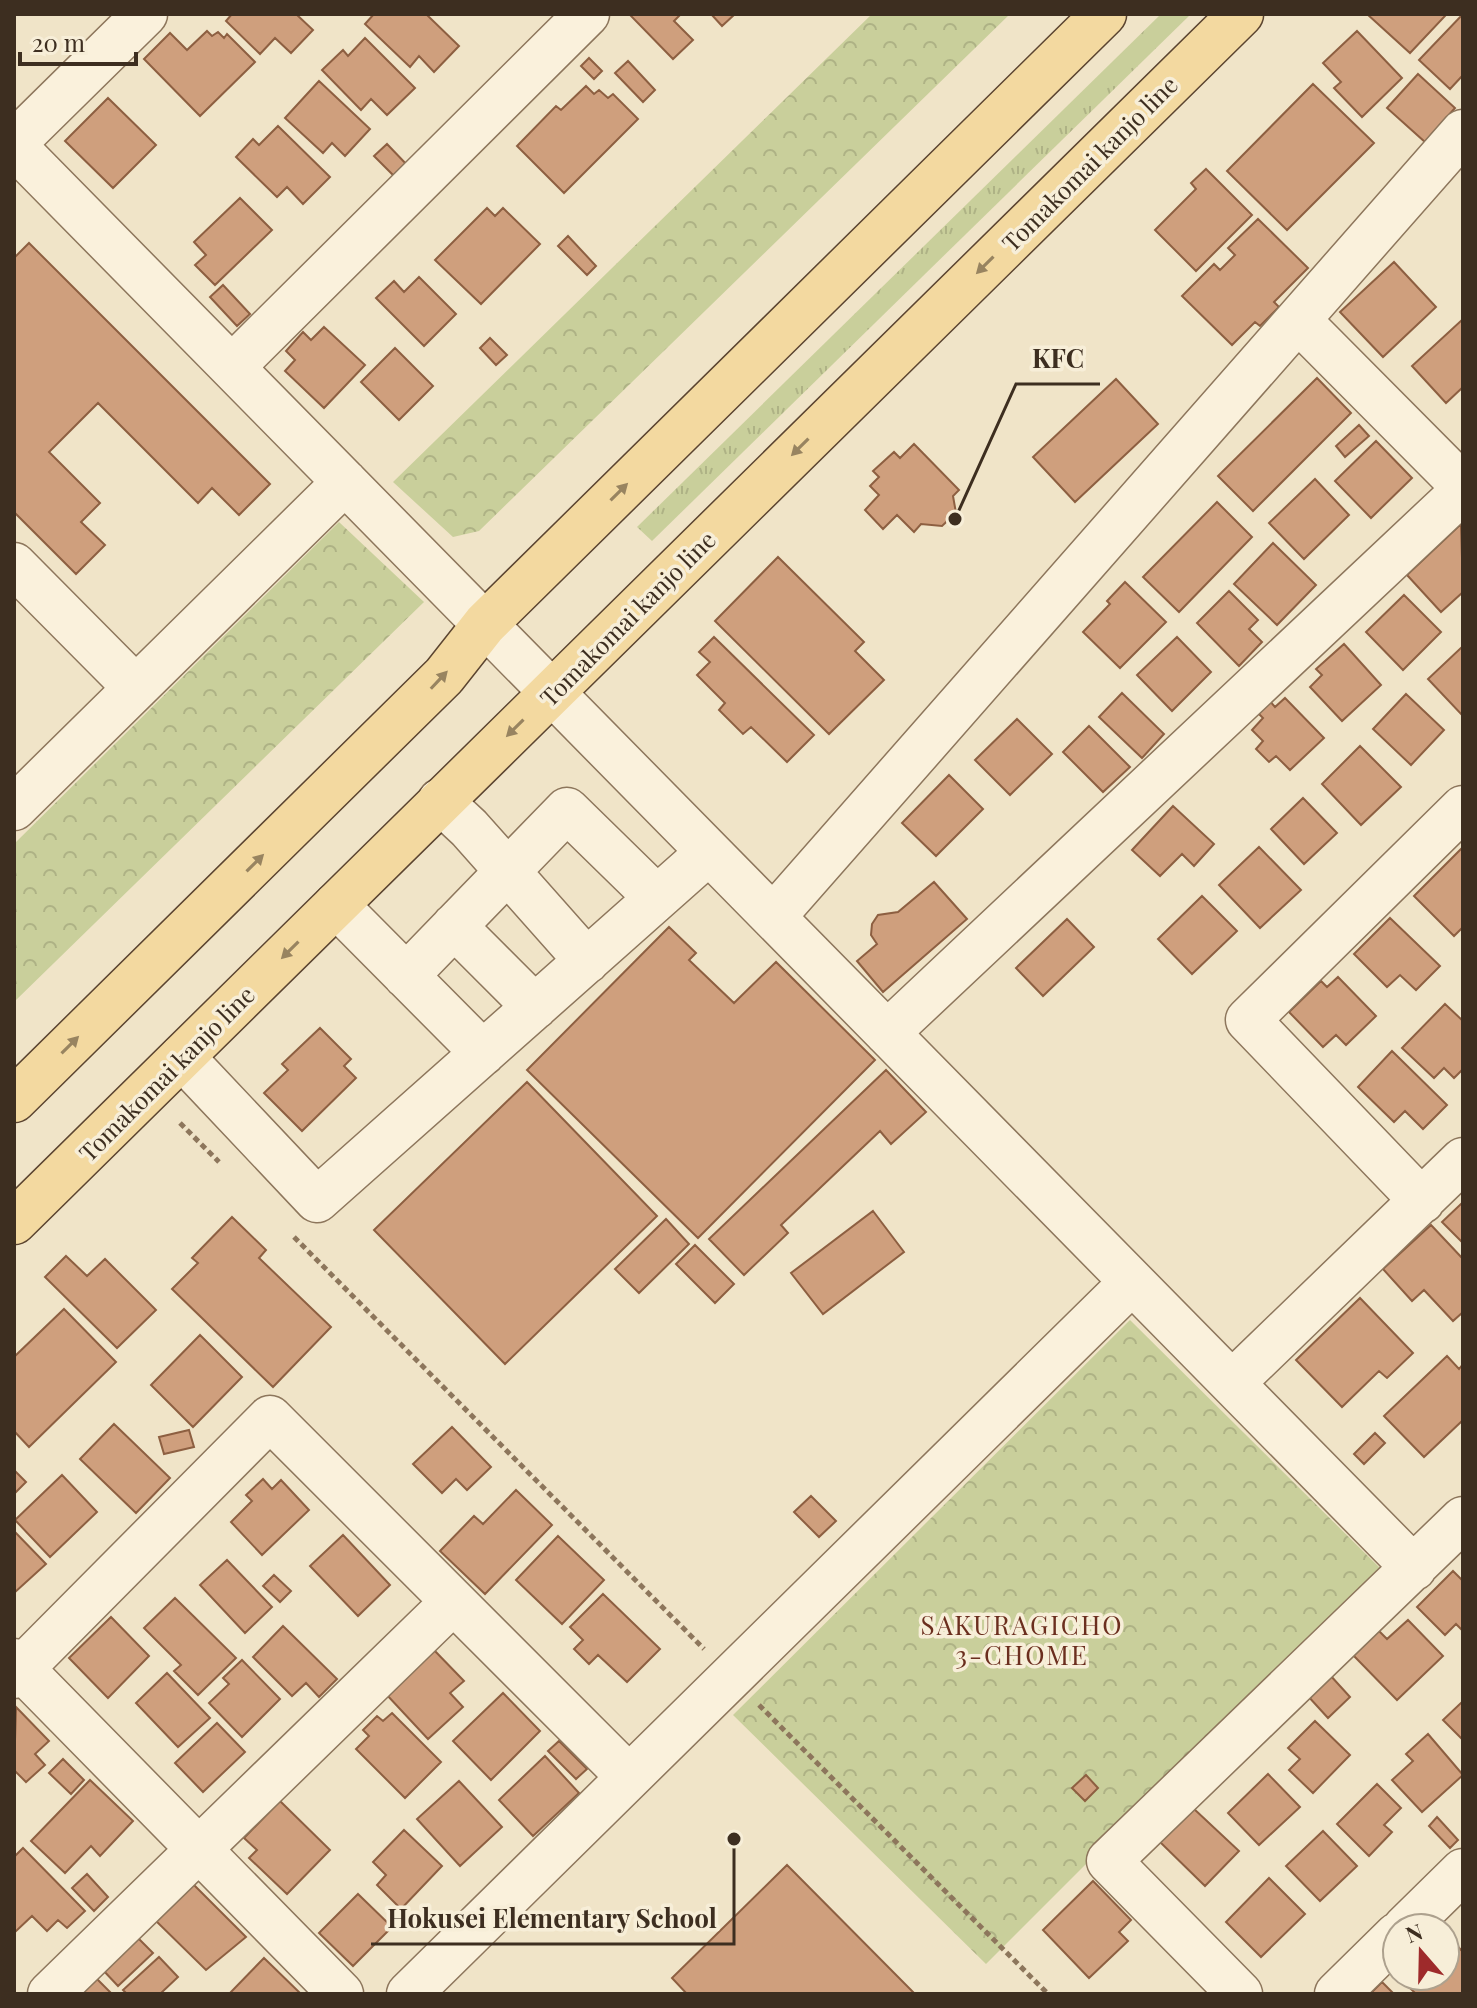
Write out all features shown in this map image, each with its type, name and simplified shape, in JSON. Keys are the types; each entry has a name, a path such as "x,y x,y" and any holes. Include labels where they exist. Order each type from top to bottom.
{"main road":[{"path":"14,1100 444,676 485,624 1104,14"},
{"name":"Tomakomai kanjo line","path":"14,1222 1241,14"}],"street":[{"path":"145,14 14,144 1414,1568"},
{"path":"232,367 587,14"},
{"path":"773,917 1463,132"},
{"path":"887,1033 1463,489 1298,320"},
{"path":"14,808 345,482"},
{"path":"14,565 136,688"},
{"path":"440,801 587,961"},
{"path":"1422,1201 1248,1020 1463,808"},
{"path":"406,976 567,810 657,898"},
{"path":"182,1057 317,1200 709,852"},
{"path":"336,905 483,1053"},
{"path":"454,926 535,1007"},
{"path":"1232,1383 1463,1160"},
{"path":"409,1994 1132,1282"},
{"path":"341,1994 198,1847 16,1669 270,1418 628,1776"},
{"path":"1240,1994 1109,1861 1463,1519"},
{"path":"50,1994 452,1603"},
{"path":"1421,1912 1463,1871"},
{"path":"1337,1994 1381,1951"}],"path":[{"path":"180,1123 225,1168"},
{"path":"293,1236 1048,1994"}],"green space":[{"path":"872,14 1010,14 479,531 453,537 393,482"},
{"path":"1161,14 1191,14 652,541 637,527"},
{"path":"339,522 424,602 14,1002 14,844"},
{"path":"1130,1320 1381,1569 986,1964 733,1715"}],"building":[{"path":"232,14 296,14 313,30 291,53 275,38 260,54 226,21"},
{"path":"374,14 426,14 459,46 434,72 419,56 410,67 365,24"},
{"path":"681,14 674,21 693,40 673,59 631,16"},
{"path":"711,14 735,14 722,26"},
{"path":"1367,14 1442,14 1445,16 1410,53"},
{"path":"1463,14 1463,75 1450,89 1419,60"},
{"path":"207,31 212,36 218,32 224,38 227,34 255,62 200,116 144,59 170,33 187,50"},
{"path":"1357,31 1402,78 1362,117 1334,88 1341,82 1323,63"},
{"path":"365,38 415,88 387,115 371,99 361,110 322,70 343,50 348,56"},
{"path":"589,58 602,71 594,79 581,66"},
{"path":"628,61 655,90 643,102 615,73"},
{"path":"1418,74 1455,108 1425,142 1387,108"},
{"path":"319,81 370,129 345,156 332,143 323,153 285,118"},
{"path":"1313,84 1374,143 1287,230 1227,171"},
{"path":"586,86 594,94 599,90 608,98 613,94 638,119 564,193 517,146 556,106 561,110"},
{"path":"108,98 156,145 113,188 65,141"},
{"path":"278,126 330,177 303,204 287,187 277,197 236,157 253,139 259,145"},
{"path":"387,144 410,168 398,180 374,156"},
{"path":"1206,169 1252,215 1196,271 1155,230 1196,189 1191,183"},
{"path":"240,198 272,230 215,285 195,265 206,255 194,242"},
{"path":"487,208 495,216 503,208 540,244 481,304 435,260"},
{"path":"1258,219 1308,268 1274,302 1279,307 1260,326 1255,322 1232,345 1182,296 1214,264 1220,270 1235,255 1228,248"},
{"path":"568,236 596,266 587,275 558,246"},
{"path":"29,243 270,484 239,515 212,488 198,503 98,403 49,452 100,503 81,522 105,545 76,574 14,512 14,258"},
{"path":"1394,262 1436,307 1383,357 1340,312"},
{"path":"419,277 456,314 424,346 376,298 394,281 404,292"},
{"path":"223,285 250,314 237,326 210,297"},
{"path":"1463,319 1463,387 1446,403 1412,366"},
{"path":"324,327 365,365 324,408 285,371 295,360 286,351 303,332 311,340"},
{"path":"490,338 507,355 496,365 480,348"},
{"path":"395,348 433,386 399,420 361,382"},
{"path":"1317,378 1351,413 1253,511 1218,476"},
{"path":"1116,379 1158,424 1075,502 1033,457"},
{"path":"1359,425 1369,436 1345,457 1336,446"},
{"path":"1376,441 1412,478 1371,518 1335,481"},
{"path":"914,444 959,490 953,496 956,513 942,526 921,524 914,532 897,515 883,529 865,510 879,495 870,486 879,477 873,471 894,452 900,458"},
{"path":"1315,479 1349,515 1304,559 1269,523"},
{"path":"1217,502 1252,537 1179,612 1143,577"},
{"path":"1461,524 1463,592 1441,612 1407,575"},
{"path":"1273,543 1316,585 1277,625 1234,584"},
{"path":"778,557 864,642 855,651 884,680 829,734 715,621"},
{"path":"1125,582 1166,622 1120,668 1083,632 1110,604 1107,601"},
{"path":"1229,591 1258,620 1249,629 1262,642 1239,666 1197,623"},
{"path":"1404,595 1441,632 1403,670 1366,632"},
{"path":"714,637 814,735 787,762 751,727 743,734 719,710 725,703 697,675 710,662 699,652"},
{"path":"1177,637 1211,672 1172,711 1137,675"},
{"path":"1344,644 1381,685 1342,721 1310,687 1322,675 1316,669"},
{"path":"1463,646 1463,716 1428,679"},
{"path":"1122,693 1164,734 1142,758 1099,717"},
{"path":"1406,694 1444,730 1411,765 1373,729"},
{"path":"1285,698 1324,738 1290,770 1276,756 1269,762 1256,749 1263,741 1252,730 1263,718 1256,711 1268,699 1275,707"},
{"path":"1017,719 1052,754 1010,795 975,760"},
{"path":"1089,726 1130,767 1103,792 1063,752"},
{"path":"1360,746 1401,787 1361,825 1322,784"},
{"path":"949,775 983,809 936,856 902,823"},
{"path":"1303,798 1337,833 1304,864 1271,829"},
{"path":"1173,806 1214,844 1194,866 1182,854 1160,876 1132,850"},
{"path":"1259,847 1301,890 1260,928 1219,885"},
{"path":"1463,847 1463,927 1454,936 1414,896"},
{"path":"934,882 967,919 883,992 857,961 877,944 871,935 872,924 878,915 898,912"},
{"path":"1202,896 1237,931 1192,974 1158,939"},
{"path":"1390,918 1440,966 1416,990 1400,975 1387,987 1354,954"},
{"path":"1067,919 1094,947 1043,996 1016,968"},
{"path":"669,927 696,953 689,960 734,1003 776,962 875,1060 698,1238 527,1070"},
{"path":"1338,977 1376,1016 1346,1045 1336,1035 1323,1047 1289,1012 1321,981 1327,987"},
{"path":"1445,1004 1463,1021 1463,1069 1454,1078 1444,1068 1434,1078 1402,1048"},
{"path":"320,1028 351,1059 344,1066 356,1078 302,1131 264,1093 288,1070 282,1064"},
{"path":"1392,1051 1447,1105 1423,1129 1405,1111 1394,1122 1358,1087"},
{"path":"886,1070 926,1112 891,1144 880,1131 781,1225 788,1233 744,1275 709,1239"},
{"path":"527,1082 657,1216 505,1364 374,1230"},
{"path":"1463,1202 1463,1243 1442,1222"},
{"path":"873,1211 904,1252 823,1314 791,1273"},
{"path":"232,1217 266,1250 259,1258 331,1327 273,1387 172,1289 198,1263 192,1258"},
{"path":"666,1219 689,1244 639,1293 615,1269"},
{"path":"1431,1225 1463,1259 1463,1312 1453,1321 1424,1290 1412,1301 1383,1269"},
{"path":"695,1245 734,1284 715,1303 676,1264"},
{"path":"66,1256 87,1276 105,1259 156,1310 117,1348 45,1277"},
{"path":"1360,1298 1413,1353 1387,1378 1379,1371 1342,1407 1296,1360"},
{"path":"64,1309 116,1362 29,1447 14,1431 14,1357"},
{"path":"200,1335 242,1377 193,1427 151,1385"},
{"path":"1447,1356 1459,1369 1463,1364 1463,1420 1424,1457 1384,1416"},
{"path":"114,1424 170,1478 136,1513 80,1459"},
{"path":"452,1427 491,1467 467,1490 456,1479 442,1493 413,1464"},
{"path":"189,1430 194,1447 164,1454 159,1437"},
{"path":"1375,1433 1385,1443 1364,1464 1354,1454"},
{"path":"14,1470 26,1482 14,1494"},
{"path":"62,1475 97,1512 50,1557 15,1520"},
{"path":"263,1479 272,1489 281,1480 309,1510 262,1555 231,1522 252,1501 246,1495"},
{"path":"516,1490 552,1525 485,1594 440,1551 474,1516 483,1524"},
{"path":"811,1496 836,1521 819,1537 794,1512"},
{"path":"14,1531 46,1564 14,1593"},
{"path":"343,1535 390,1585 358,1616 310,1566"},
{"path":"558,1536 604,1580 562,1624 516,1580"},
{"path":"227,1560 272,1607 245,1633 200,1585"},
{"path":"1453,1571 1463,1581 1463,1631 1456,1624 1445,1635 1417,1607"},
{"path":"274,1575 291,1591 280,1602 263,1586"},
{"path":"603,1594 660,1649 627,1682 598,1655 589,1664 574,1649 583,1640 570,1627"},
{"path":"175,1598 236,1658 198,1695 174,1671 181,1665 144,1628"},
{"path":"111,1617 149,1656 108,1698 69,1658"},
{"path":"1408,1620 1443,1656 1397,1700 1352,1654 1377,1629 1387,1639"},
{"path":"283,1626 337,1679 319,1697 306,1683 292,1696 253,1657"},
{"path":"433,1649 464,1681 450,1693 463,1707 428,1739 386,1694"},
{"path":"242,1660 280,1699 242,1737 209,1703 229,1684 223,1678"},
{"path":"167,1673 210,1718 178,1747 136,1703"},
{"path":"1330,1675 1350,1697 1328,1718 1307,1695"},
{"path":"503,1693 540,1731 491,1780 453,1741"},
{"path":"1463,1701 1463,1740 1443,1720"},
{"path":"16,1707 49,1741 35,1754 45,1765 26,1782 16,1772 14,1775"},
{"path":"392,1713 441,1762 405,1798 356,1749 369,1736 363,1730 377,1716 383,1721"},
{"path":"1315,1721 1350,1755 1313,1793 1289,1770 1300,1759 1288,1748"},
{"path":"217,1723 245,1752 203,1792 175,1763"},
{"path":"1428,1734 1463,1775 1422,1812 1392,1780 1413,1761 1406,1754"},
{"path":"559,1741 587,1769 576,1779 548,1751"},
{"path":"545,1756 579,1793 533,1836 499,1800"},
{"path":"63,1759 84,1780 71,1794 49,1773"},
{"path":"1268,1774 1300,1807 1259,1845 1228,1813"},
{"path":"1086,1775 1098,1788 1085,1801 1072,1788"},
{"path":"90,1780 133,1821 100,1856 91,1846 65,1873 31,1841"},
{"path":"459,1781 502,1827 460,1866 417,1819"},
{"path":"1377,1784 1401,1808 1384,1825 1392,1832 1369,1856 1337,1824"},
{"path":"280,1801 330,1850 287,1894 249,1858 257,1850 244,1838"},
{"path":"1193,1808 1239,1851 1205,1886 1160,1842"},
{"path":"1437,1817 1458,1840 1450,1848 1429,1826"},
{"path":"404,1830 442,1866 401,1909 377,1885 386,1875 373,1862"},
{"path":"1323,1831 1357,1866 1320,1901 1286,1866"},
{"path":"23,1848 85,1911 67,1928 58,1920 47,1931 32,1916 14,1933 14,1857"},
{"path":"787,1865 915,1994 687,1994 672,1978"},
{"path":"87,1874 108,1897 94,1911 72,1888"},
{"path":"1269,1878 1305,1914 1261,1957 1226,1922"},
{"path":"1093,1881 1131,1920 1119,1932 1128,1941 1089,1978 1043,1930"},
{"path":"191,1882 246,1937 206,1970 154,1919"},
{"path":"358,1894 392,1927 353,1966 319,1933"},
{"path":"137,1937 153,1953 118,1986 102,1969"},
{"path":"1461,1950 1463,1952 1463,1994 1414,1992 1461,1992"},
{"path":"159,1957 178,1977 160,1994 127,1994 123,1990"},
{"path":"264,1958 301,1994 229,1994"},
{"path":"95,1977 112,1994 77,1994"},
{"path":"1381,1983 1381,1992 1394,1994 1370,1994"}],"place":[{"name":"KFC","path":"955,519"},
{"name":"Hokusei Elementary School","path":"734,1839"}],"district":[{"name":"SAKURAGICHO 3-CHOME","path":"1022,1639"}]}
